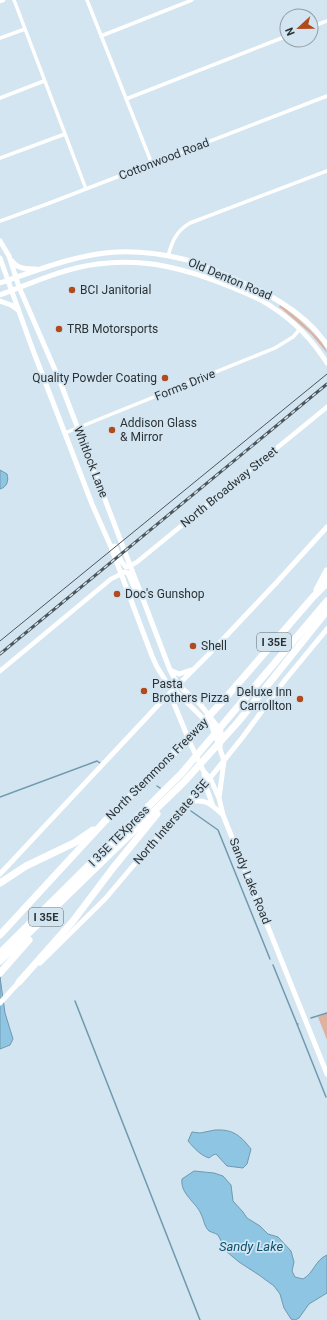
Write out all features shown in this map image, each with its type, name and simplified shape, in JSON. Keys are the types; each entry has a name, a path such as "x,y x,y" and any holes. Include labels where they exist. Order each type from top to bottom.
{"highway":[{"path":"313,597 327,571"},
{"name":"North Stemmons Freeway","path":"0,935 105,821 173,754 223,701 313,597 327,583"},
{"name":"I 35E TEXpress","path":"0,953 181,774 327,601"},
{"name":"I 35E","path":"0,961 191,775 238,722 327,611"},
{"path":"19,982 64,931 113,868 174,797 184,782"},
{"path":"0,883 26,866 74,843 105,821"},
{"path":"0,973 51,913"}],"main road":[{"name":"Whitlock Lane","path":"0,241 10,259 20,287 56,372 176,688"},
{"name":"Old Denton Road","path":"0,283 78,258 98,254 139,252 168,256 202,265 251,286 276,299 305,321 327,345"},
{"path":"98,254 98,264"},
{"name":"Whitlock Lane","path":"0,258 31,345 92,504 111,547 152,656 162,676 176,688"},
{"path":"10,259 15,265 21,268 40,270"},
{"name":"Old Denton Road","path":"0,295 65,271 98,264 128,262 159,264 183,269 221,283 253,296 272,306 300,329 320,352 327,363"},
{"path":"272,306 276,299"},
{"path":"0,301 11,305 20,312"},
{"path":"0,874 196,668 327,527"},
{"path":"111,547 115,546 123,564 126,567 130,566"},
{"path":"120,574 124,572 128,573 142,606 147,612"},
{"name":"North Interstate 35E","path":"0,1003 19,982 105,899 224,761 285,680 327,629"},
{"path":"170,670 179,674 196,668"},
{"path":"176,688 212,727 224,761 219,798"},
{"name":"Sandy Lake Road","path":"176,688 172,699 191,745 204,772 210,778 219,798 223,815 327,1074"},
{"path":"204,772 205,784 213,806"},
{"path":"188,801 203,801 213,806 223,815"}],"street":[{"path":"14,0 86,189"},
{"path":"87,0 152,164"},
{"path":"101,36 192,0"},
{"path":"0,38 25,29"},
{"path":"126,99 279,39"},
{"path":"0,98 44,81"},
{"name":"Cottonwood Road","path":"0,221 327,96"},
{"path":"0,158 65,134"},
{"path":"168,256 174,238 190,223 327,171"},
{"name":"Forms Drive","path":"65,433 275,348 293,337 300,329"},
{"name":"North Broadway Street","path":"130,566 137,562 327,407"},
{"path":"0,671 120,574"}],"shaded area":[{"path":"280,305 315,334 321,341 327,353 311,334 279,307"},
{"path":"327,1013 327,1040 318,1017"}],"water":[{"path":"0,470 7,474 8,479 6,485 0,489"},
{"path":"0,977 5,1013 13,1039 10,1045 0,1049"},
{"path":"215,1130 227,1131 236,1134 251,1149 247,1164 243,1168 227,1166 216,1154 209,1158 206,1157 197,1151 188,1141 192,1132 200,1133"},
{"name":"Sandy Lake","path":"194,1171 214,1173 223,1176 231,1185 233,1201 247,1218 260,1226 268,1234 278,1237 291,1251 294,1262 292,1271 295,1277 303,1279 323,1257 327,1255 327,1293 309,1304 299,1318 295,1320 291,1319 284,1308 280,1294 274,1286 227,1252 218,1235 207,1229 199,1210 183,1189 182,1179"}],"waterway":[{"path":"0,797 97,761 100,763"},
{"path":"191,811 218,830 270,959"},
{"path":"273,965 297,1024"},
{"path":"75,1001 200,1320"},
{"path":"311,1018 327,1013"},
{"path":"298,1024 326,1097"}],"tram line":[{"path":"0,641 327,374"}],"railway":[{"path":"0,654 327,384"}],"place":[{"name":"BCI Janitorial","path":"72,290"},
{"name":"TRB Motorsports","path":"59,329"},
{"name":"Quality Powder Coating","path":"165,378"},
{"name":"Addison Glass & Mirror","path":"112,430"},
{"name":"Doc's Gunshop","path":"117,594"},
{"name":"Shell","path":"193,646"},
{"name":"Pasta Brothers Pizza","path":"144,691"},
{"name":"Deluxe Inn Carrollton","path":"300,699"}]}
